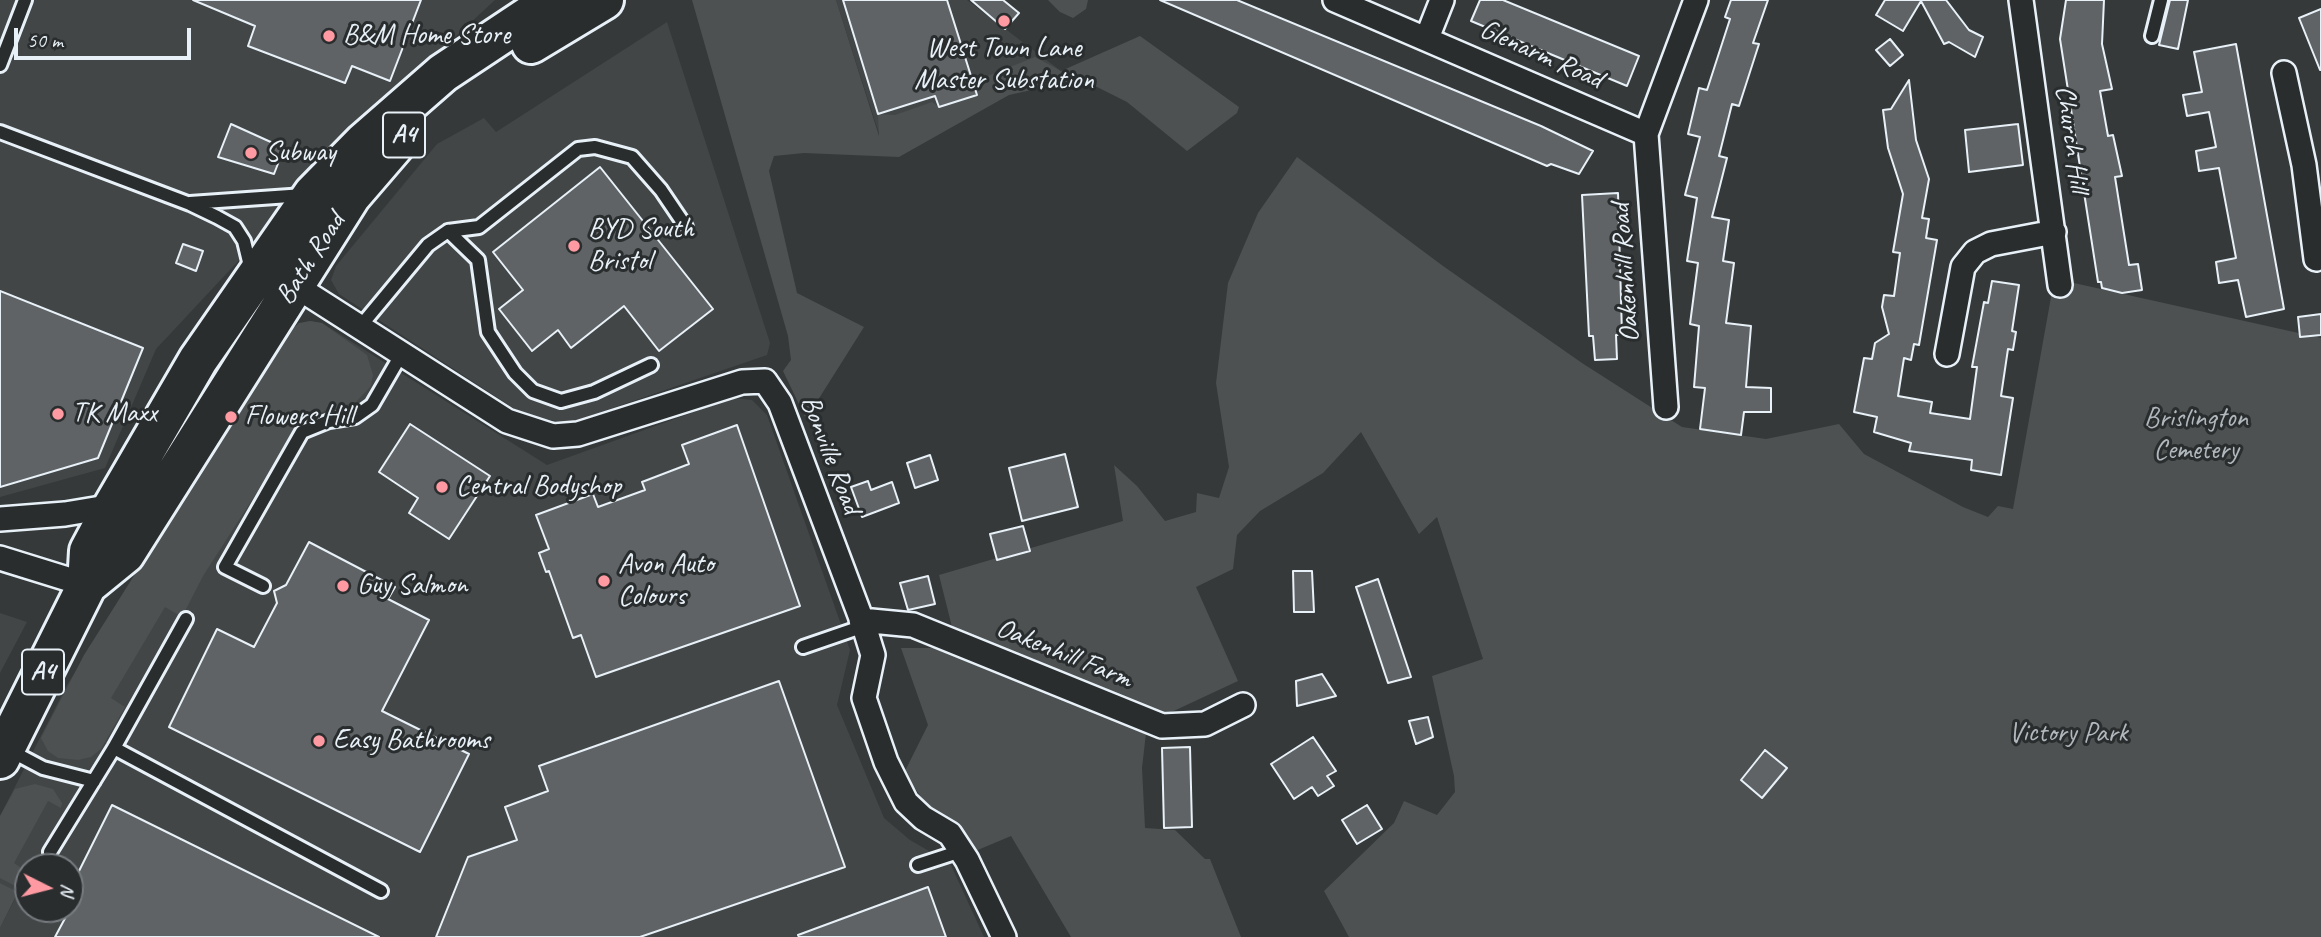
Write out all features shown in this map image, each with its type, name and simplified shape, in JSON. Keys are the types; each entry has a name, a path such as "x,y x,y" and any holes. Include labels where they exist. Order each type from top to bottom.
{"highway":[{"name":"Bath Road","path":"3,754 87,584 89,551 113,506 198,360 313,194 364,142 443,73 553,0"},
{"name":"Bath Road","path":"87,584 125,554 351,196 391,146 434,110 556,27 604,0"}],"street":[{"name":"Glenarm Road","path":"1335,0 1646,134"},
{"path":"1427,38 1442,0"},
{"path":"1646,134 1696,0"},
{"name":"Church Hill","path":"2021,0 2060,285"},
{"path":"2284,73 2313,164 2316,259"},
{"name":"Oakenhill Road","path":"1646,134 1666,407"},
{"path":"1947,354 1963,267 1975,252 1991,244 2054,232"},
{"name":"Bonville Road","path":"294,285 508,421 553,436 578,434 741,382 765,381 780,403 863,623 873,655 864,698 886,762 906,802 923,818 950,834 1004,937"},
{"path":"0,519 65,514 113,506"},
{"path":"0,558 87,584"},
{"name":"Oakenhill Farm","path":"863,623 913,625 1162,726 1205,724 1243,705"}],"lane":[{"path":"0,65 25,0"},
{"path":"2152,36 2161,0"},
{"path":"0,132 190,204 235,227 244,241 253,283"},
{"path":"359,328 428,245 448,231 479,227 578,149 596,147 632,156 661,190 686,227"},
{"path":"190,204 313,194"},
{"path":"448,231 478,260 488,332 515,373 533,391 561,401 594,392 651,365"},
{"path":"263,586 225,567 302,432 329,421 355,417 372,405 401,355"},
{"path":"50,852 114,748 186,619"},
{"path":"803,647 863,623"},
{"path":"114,748 381,891"},
{"path":"3,754 94,781"},
{"path":"918,865 961,851"}],"shaded area":[{"path":"0,0 495,0 401,87 156,349 105,468 0,497"},
{"path":"836,0 967,0 1061,71 881,140"},
{"path":"667,22 770,343 767,355 569,423 521,413 339,294 331,280 336,266 437,144 484,118 496,132"},
{"path":"310,321 322,323 547,465 733,398 752,400 767,415 850,650 837,705 884,818 910,840 950,863 984,937 0,937 0,928 14,901 14,923 84,923 84,853 14,853 14,891 0,883 0,816 67,685 135,576"},
{"path":"0,613 27,622 0,673"}],"green space":[{"path":"692,0 836,0 879,136 878,114 895,115 932,102 939,107 976,95 980,79 1035,57 1061,71 1140,36 1239,107 1237,113 1187,151 1127,102 1081,79 1009,95 899,157 804,153 774,156 769,171 797,293 864,327 806,419 783,371 791,360 788,336"},
{"path":"1048,0 1088,0 1086,9 1073,18 1060,12"},
{"path":"1297,157 1443,266 1582,363 1682,427 1766,439 1839,424 1864,454 1963,507 1988,517 1998,506 2013,509 2053,286 2074,283 2321,338 2321,937 1349,937 1324,891 1394,823 1404,801 1437,815 1455,792 1454,776 1432,676 1483,659 1437,517 1419,534 1361,432 1323,473 1260,511 1237,535 1233,569 1196,587 1238,681 1163,716 953,631 939,575 1123,521 1114,465 1137,486 1165,521 1196,512 1197,493 1219,498 1229,467 1216,383 1228,283 1258,213"},
{"path":"299,323 322,323 367,355 373,375 371,386 356,402 324,411 300,425 203,576 182,617 165,607 111,698 125,707 101,749 91,757 78,760 58,758 48,751 41,738 84,655 273,355 289,332"},
{"path":"901,648 948,648 1146,733 1142,768 1145,828 1175,830 1205,859 1210,859 1241,937 1071,937 1011,836 973,852 937,819 904,773 928,725"},
{"path":"35,784 53,789 62,803 61,808 48,801 19,853 14,853 14,885 0,878 0,816 15,789"},
{"path":"0,883 14,890 14,900 0,928"}],"building":[{"name":"B&M Home Store","path":"193,0 421,0 390,81 352,66 345,83 248,46 255,26"},
{"path":"843,0 947,0 977,95 939,107 935,96 878,114"},
{"name":"West Town Lane Master Substation","path":"971,0 1003,0 1019,13 1005,29"},
{"path":"1160,0 1237,0 1541,126 1593,151 1579,174 1551,164 1547,166"},
{"path":"1480,0 1503,0 1639,56 1627,86 1471,21"},
{"path":"1731,0 1768,0 1753,43 1759,44 1739,106 1732,104 1719,156 1727,158 1712,217 1729,220 1723,261 1734,263 1726,323 1751,326 1746,387 1771,388 1771,412 1744,412 1741,435 1700,429 1705,388 1694,387 1699,326 1690,324 1698,263 1687,261 1697,198 1685,195 1700,137 1688,134 1699,88 1707,90 1730,19 1725,17"},
{"path":"1885,0 1946,0 1969,30 1983,37 1975,57 1949,42 1944,44 1921,1 1903,31 1876,15"},
{"path":"2066,0 2104,0 2102,44 2112,89 2100,91 2108,136 2113,135 2122,176 2115,177 2129,265 2138,264 2142,290 2122,293 2102,288 2101,282 2098,282 2060,39"},
{"path":"2170,0 2188,0 2178,49 2159,45"},
{"path":"2321,9 2321,70 2320,70 2299,18"},
{"path":"1890,39 1903,55 1890,66 1876,50"},
{"path":"2236,44 2284,309 2246,317 2238,280 2219,283 2216,262 2236,258 2219,168 2199,171 2196,151 2216,147 2209,112 2187,116 2183,95 2202,92 2194,52"},
{"path":"1909,80 1916,140 1929,179 1922,218 1929,219 1926,238 1937,240 1919,345 1914,344 1911,360 1904,358 1898,396 1932,402 1930,413 1970,419 1977,367 1972,367 1984,302 1988,303 1992,281 2019,285 2012,331 2016,332 2013,350 2008,349 2001,396 2013,398 2001,475 1971,470 1972,460 1909,451 1911,443 1874,432 1877,417 1854,412 1864,358 1872,359 1875,343 1889,334 1882,307 1884,295 1894,296 1900,253 1893,252 1903,194 1888,148 1883,110 1891,109"},
{"name":"Subway","path":"231,124 284,148 274,174 218,157"},
{"path":"2018,124 2023,165 1969,172 1965,130"},
{"path":"600,167 713,309 659,351 624,306 571,348 558,330 532,351 499,309 523,290 493,252"},
{"path":"1618,193 1622,335 1616,335 1617,359 1595,360 1593,336 1589,336 1582,195"},
{"path":"183,244 203,251 196,271 176,263"},
{"name":"TK Maxx","path":"0,291 143,348 98,458 0,487"},
{"path":"2321,314 2321,335 2300,337 2298,317"},
{"name":"Central Bodyshop","path":"410,424 490,476 449,539 409,513 418,498 379,472"},
{"path":"737,425 800,606 596,677 581,635 573,638 549,571 546,572 539,553 549,549 536,515 593,494 598,507 645,490 642,482 689,464 682,445"},
{"path":"1065,454 1078,507 1022,521 1009,468"},
{"path":"930,455 938,480 915,488 907,463"},
{"path":"868,481 871,490 892,482 899,503 862,517 851,487"},
{"path":"1023,526 1030,551 997,560 990,534"},
{"name":"Easy Bathrooms","path":"309,542 395,587 388,599 429,620 382,711 469,754 420,852 169,727 217,629 254,647 277,603 274,591 286,585"},
{"path":"1293,571 1312,571 1314,612 1294,612"},
{"path":"928,576 935,604 908,610 900,583"},
{"path":"1378,579 1411,677 1388,683 1356,587"},
{"path":"1322,674 1336,696 1297,706 1296,681"},
{"path":"779,681 845,867 640,937 436,937 468,857 517,840 505,807 548,791 539,766"},
{"path":"1428,717 1433,737 1416,744 1409,721"},
{"path":"1313,737 1336,771 1327,776 1334,786 1318,796 1312,787 1294,799 1271,764"},
{"path":"1190,747 1192,827 1164,828 1162,748"},
{"path":"1765,750 1787,768 1762,798 1741,780"},
{"path":"112,805 379,937 55,937 62,923 84,923 84,861"},
{"path":"1367,805 1382,829 1357,844 1342,820"},
{"path":"928,887 946,937 798,935"}],"place":[{"name":"West Town Lane Master Substation","path":"1004,21"},
{"name":"B&M Home Store","path":"329,36"},
{"name":"Subway","path":"251,153"},
{"name":"BYD South Bristol","path":"574,246"},
{"name":"TK Maxx","path":"58,414"},
{"name":"Flowers Hill","path":"231,417"},
{"name":"Central Bodyshop","path":"442,487"},
{"name":"Avon Auto Colours","path":"604,581"},
{"name":"Guy Salmon","path":"343,586"},
{"name":"Easy Bathrooms","path":"319,741"}],"park label":[{"name":"Brislington Cemetery","path":"2196,435"},
{"name":"Victory Park","path":"2068,734"}]}
